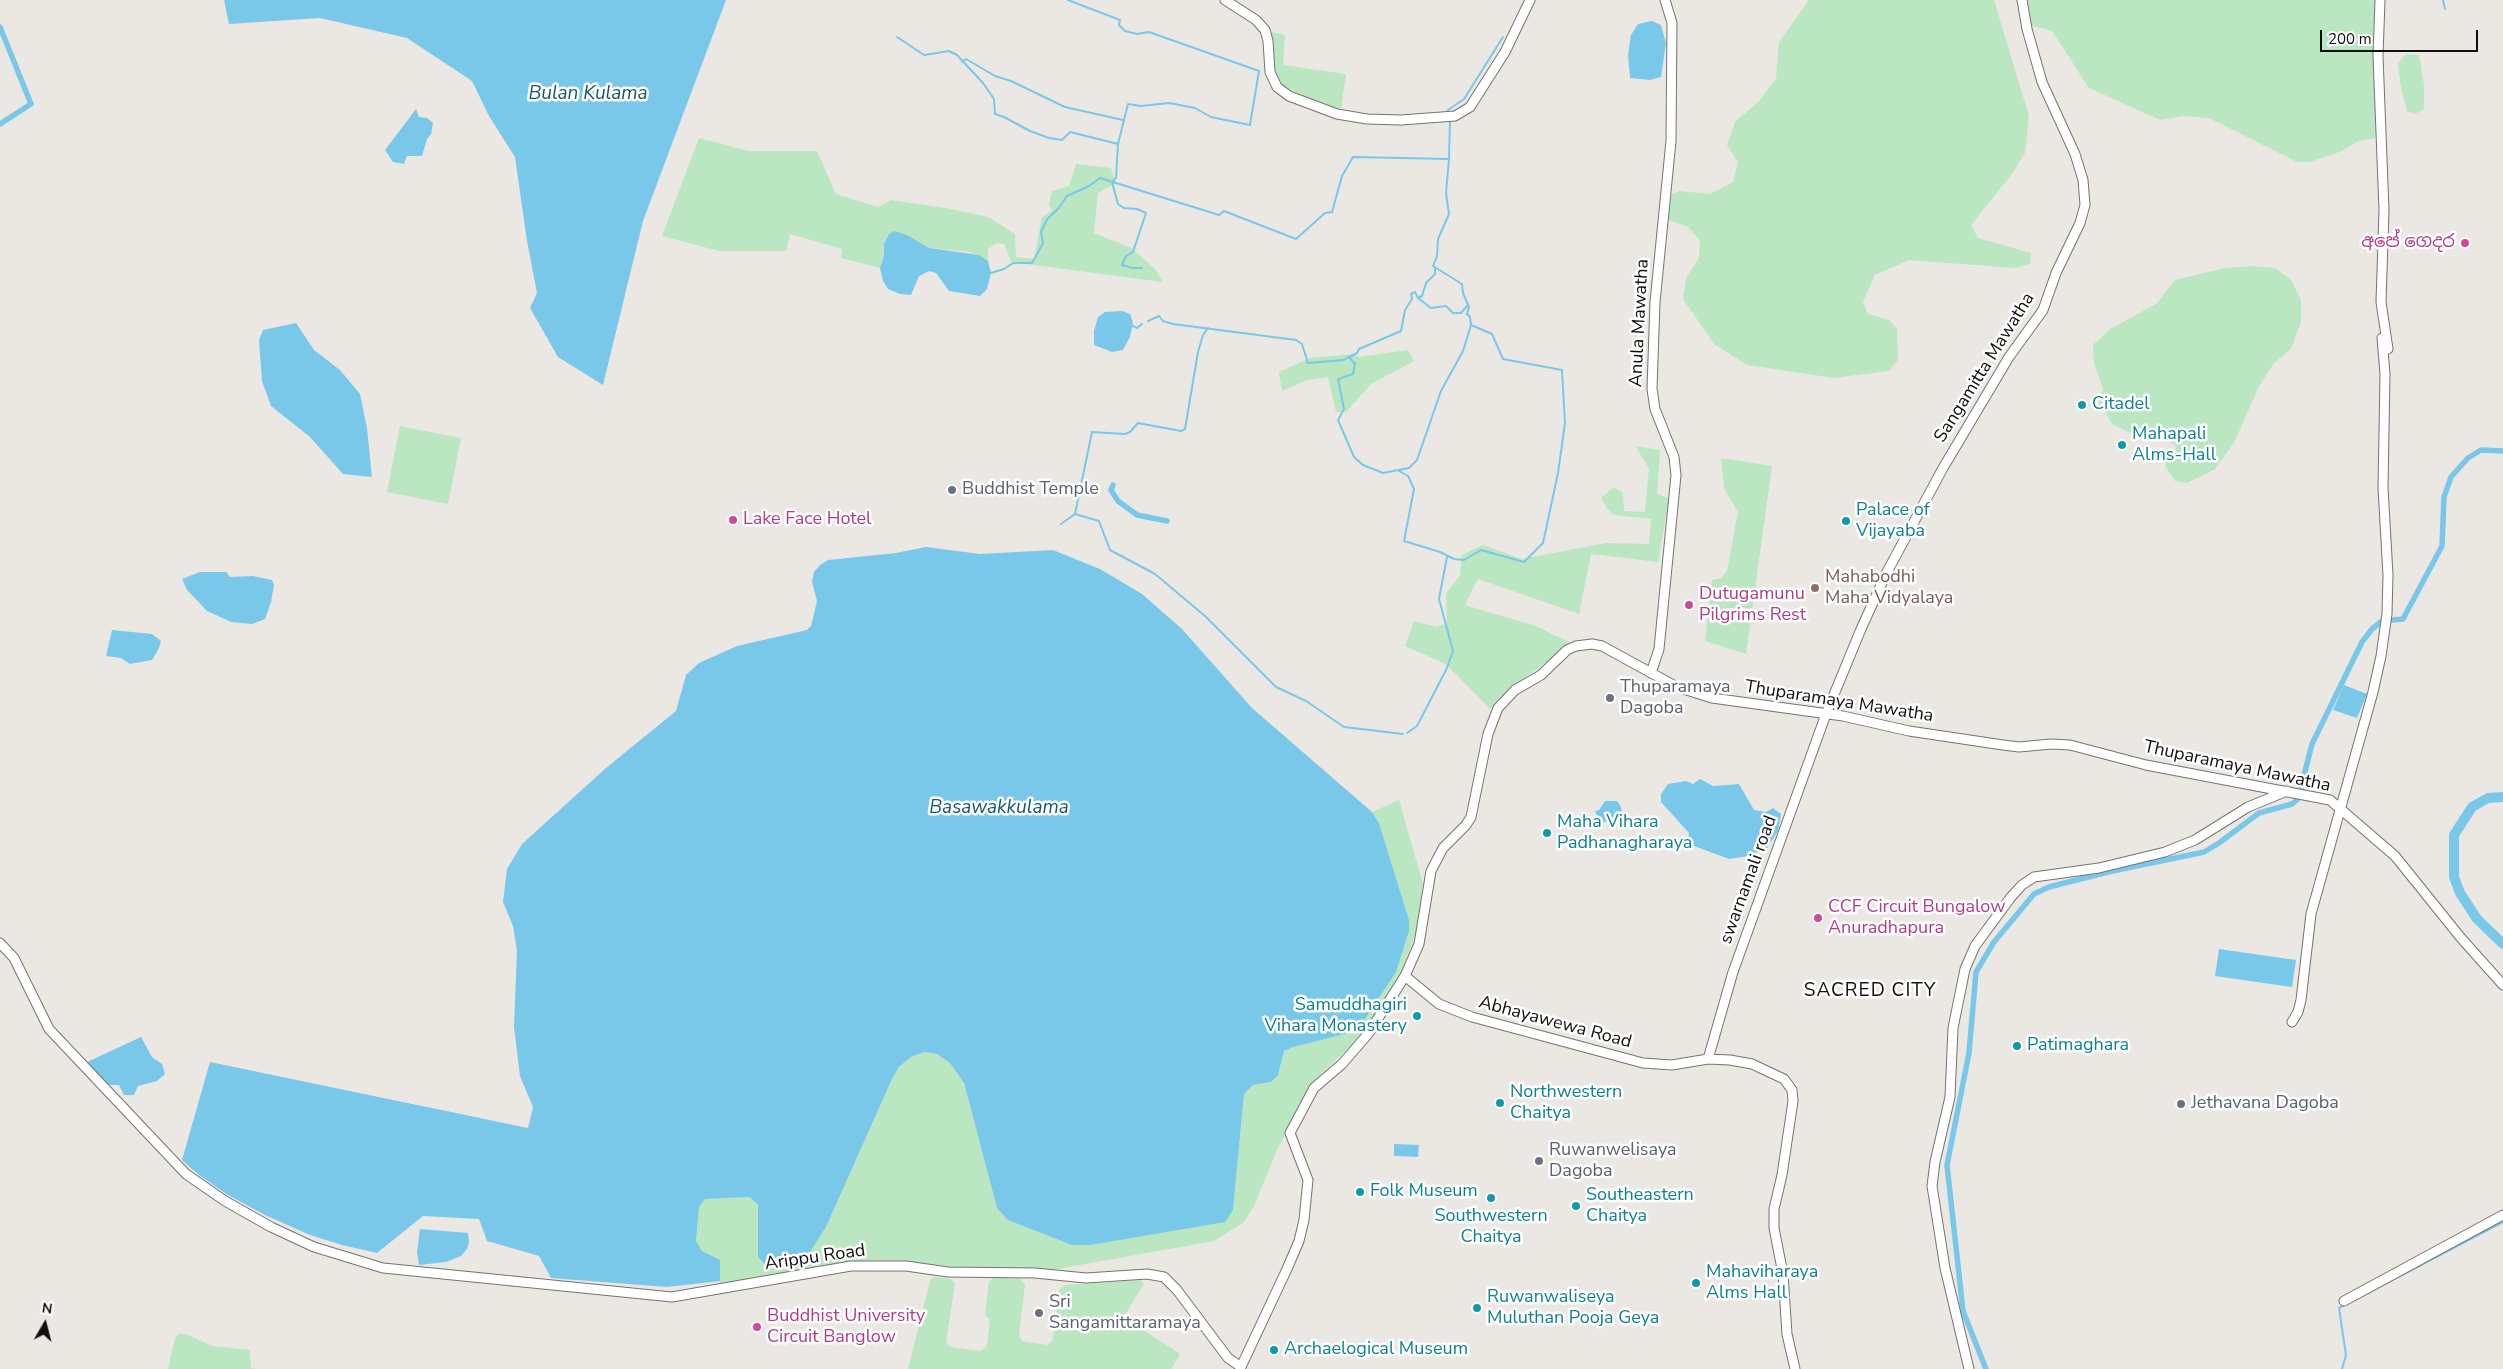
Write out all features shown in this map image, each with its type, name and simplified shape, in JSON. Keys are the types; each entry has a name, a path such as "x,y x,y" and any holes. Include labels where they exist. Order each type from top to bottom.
{"main road":[{"path":"1225,0 1256,20 1265,30 1268,42 1270,72 1277,87 1289,96 1323,110 1352,117 1381,120 1450,117 1470,107 1505,52 1530,0"},
{"name":"Anula Mawatha","path":"1651,674 1659,649 1676,475 1674,457 1655,409 1652,389 1654,308 1671,141 1672,23 1665,0"},
{"name":"Sangamitta Mawatha","path":"1826,714 1861,629 1895,557 1948,460 2009,357 2043,310 2084,210 2083,180 2075,154 2042,82 2027,29 2022,0"},
{"path":"2292,1022 2298,1012 2301,1000 2311,914 2373,692 2386,626 2388,575 2382,488 2385,374 2382,338 2388,350 2381,287 2384,210 2378,56 2380,0"},
{"name":"Thuparamaya Mawatha","path":"1240,1368 1299,1242 1304,1220 1308,1180 1290,1133 1314,1088 1342,1064 1368,1034 1405,976 1418,944 1431,871 1443,848 1466,825 1471,817 1490,725 1501,703 1515,690 1544,672 1566,650 1580,645 1602,646 1677,687 1702,696 1826,714 1909,731 2003,745 2070,745 2146,765 2330,800 2410,872 2461,938 2503,985"},
{"name":"swarnamali road","path":"1708,1059 1733,972 1826,714"},
{"path":"2259,786 2263,793 2262,801"},
{"path":"1969,1369 1945,1268 1932,1186 1938,1148 1950,1098 1953,1028 1965,969 1975,946 2005,904 2028,881 2041,875 2099,868 2165,852 2195,840 2239,812 2262,801 2290,792"},
{"name":"Arippu Road","path":"0,942 14,958 49,1029 186,1174 225,1201 271,1227 314,1247 383,1268 672,1297 851,1266 906,1266 948,1272 1034,1273 1086,1278 1147,1274 1164,1277 1177,1290 1228,1358 1240,1368"},
{"name":"Abhayawewa Road","path":"1405,976 1443,1007 1472,1017 1643,1062 1672,1065 1708,1059 1741,1062 1762,1068 1784,1079 1792,1090 1793,1101 1784,1162 1774,1209 1774,1222 1783,1274 1787,1334 1795,1369"},
{"path":"2344,1301 2503,1215"}],"green space":[{"path":"1809,0 1994,0 2029,116 2025,153 2011,175 1971,225 1978,238 2031,253 2030,264 2014,268 1909,260 1875,275 1863,302 1868,314 1889,320 1897,329 1898,360 1889,371 1834,378 1747,365 1714,344 1683,299 1686,278 1699,258 1700,240 1688,227 1666,219 1670,195 1680,191 1710,194 1733,182 1738,162 1727,145 1735,122 1758,102 1776,79 1779,42"},
{"path":"2028,0 2377,0 2375,138 2358,141 2342,151 2310,162 2297,162 2209,118 2183,116 2160,120 2089,88 2052,31 2030,25"},
{"path":"1271,32 1285,35 1283,65 1346,74 1341,109 1316,102 1282,86 1274,75"},
{"path":"2406,54 2419,55 2424,85 2424,109 2415,114 2407,111 2401,88 2398,63"},
{"path":"699,138 749,151 817,151 836,194 878,207 891,200 946,208 988,217 1015,234 1016,257 1034,259 1042,217 1052,211 1049,205 1052,191 1069,186 1076,164 1111,168 1116,183 1098,193 1094,233 1132,248 1155,269 1163,282 1011,262 1004,244 997,243 988,249 988,261 970,252 929,248 918,242 889,234 880,268 841,258 842,249 790,234 786,251 719,251 662,236"},
{"path":"2251,266 2275,268 2291,280 2301,299 2301,322 2291,349 2274,363 2258,388 2234,443 2215,469 2187,483 2175,481 2165,466 2167,458 2177,447 2164,437 2138,436 2113,425 2099,403 2103,389 2094,363 2093,345 2110,329 2156,304 2175,280 2225,268"},
{"path":"1408,350 1414,361 1371,384 1346,412 1336,412 1328,377 1307,380 1282,391 1279,372 1310,358 1354,354 1358,357"},
{"path":"400,426 461,438 448,504 387,492"},
{"path":"1635,446 1660,450 1657,494 1669,498 1658,562 1591,554 1579,614 1478,579 1465,605 1536,626 1571,643 1501,696 1490,709 1446,664 1405,646 1414,621 1437,627 1447,623 1446,593 1460,576 1462,555 1483,545 1522,559 1606,543 1649,544 1651,519 1614,515 1607,509 1601,498 1614,487 1623,493 1624,511 1645,512 1649,468"},
{"path":"1721,458 1772,466 1746,654 1705,641 1712,580 1721,578 1727,571 1738,512 1724,488"},
{"path":"1399,800 1423,884 1416,933 1399,977 1366,1031 1319,1076 1308,1090 1277,1150 1254,1206 1243,1223 1214,1241 1035,1273 851,1266 720,1289 720,1260 702,1251 696,1241 699,1207 705,1199 750,1197 758,1205 758,1257 807,1257 826,1227 892,1079 899,1067 911,1057 924,1052 937,1054 950,1063 964,1083 997,1208 1233,1210 1244,1094 1253,1085 1271,1082 1278,1075 1284,1051 1293,1047 1409,920 1379,823 1372,812"},
{"path":"934,1277 951,1279 955,1284 946,1342 950,1347 981,1351 987,1346 990,1320 985,1315 989,1282 994,1277 1020,1279 1025,1284 1019,1335 1022,1341 1048,1345 1053,1339 1059,1290 1065,1285 1141,1280 1144,1284 1125,1315 1127,1320 1179,1353 1179,1357 1171,1369 908,1369 930,1281"},
{"path":"178,1334 186,1334 212,1346 250,1350 251,1368 258,1369 168,1369 175,1338"}],"water":[{"name":"Bulan Kulama","path":"224,0 726,0 643,221 603,385 558,357 530,308 537,293 527,241 515,157 489,116 472,81 407,38 320,18 229,24"},
{"path":"1652,21 1661,25 1666,43 1661,77 1650,80 1630,78 1628,55 1631,35 1638,24"},
{"path":"416,109 419,117 427,118 433,123 431,134 427,139 422,156 407,156 404,164 393,162 385,150"},
{"path":"894,231 907,235 929,248 979,255 988,261 991,273 987,289 980,296 949,291 936,273 929,271 919,276 911,295 900,294 888,289 883,281 880,268 884,255 884,244 889,234"},
{"path":"1122,311 1130,314 1133,323 1130,337 1123,350 1112,352 1094,345 1094,331 1098,317 1105,312"},
{"path":"296,323 314,350 340,370 360,394 367,428 372,477 343,474 310,437 271,406 262,381 259,340 263,330"},
{"name":"Basawakkulama","path":"926,547 980,554 1053,550 1100,569 1142,594 1182,629 1252,708 1372,812 1379,823 1409,920 1409,931 1396,972 1361,1025 1348,1033 1284,1051 1278,1075 1271,1082 1253,1085 1244,1094 1233,1210 1225,1222 1090,1245 1072,1245 1008,1220 997,1208 964,1083 950,1063 937,1054 924,1052 911,1057 899,1067 892,1079 826,1227 807,1257 800,1260 765,1264 758,1257 758,1205 750,1197 705,1199 699,1207 696,1241 702,1251 720,1260 720,1281 667,1287 551,1278 539,1256 487,1241 479,1219 423,1216 377,1253 310,1235 265,1215 228,1195 199,1175 182,1160 210,1062 528,1128 533,1107 520,1076 514,1027 517,951 513,926 503,902 507,869 522,844 606,768 676,711 686,675 699,663 737,646 807,630 811,626 817,601 812,582 814,572 820,565 828,560 896,553"},
{"path":"200,572 226,572 230,577 253,576 272,580 274,585 271,602 265,619 252,624 231,622 207,611 187,590 182,579"},
{"path":"112,630 152,634 161,641 159,648 152,660 130,664 121,658 106,656"},
{"path":"2344,685 2367,694 2357,718 2333,710"},
{"path":"1700,779 1713,786 1739,784 1754,810 1766,812 1773,808 1781,814 1778,831 1767,848 1748,856 1729,859 1694,846 1688,841 1689,833 1661,802 1661,794 1668,784 1686,781 1693,784"},
{"path":"1605,801 1617,801 1620,805 1623,814 1620,821 1612,823 1599,821 1595,811 1599,810"},
{"path":"2219,949 2296,960 2292,987 2215,976"},
{"path":"141,1037 152,1057 162,1064 165,1074 157,1081 138,1086 134,1095 124,1095 119,1085 107,1085 85,1063"},
{"path":"1394,1144 1419,1145 1418,1157 1394,1156"},
{"path":"420,1229 468,1233 469,1242 467,1249 461,1256 446,1262 419,1265 417,1252"}],"waterway":[{"path":"1068,0 1120,20 1119,25 1125,31 1137,34 1149,32 1259,71 1250,125 1211,117 1195,108 1169,103 1141,106 1128,104 1118,144 1116,178 1112,182 1118,204 1124,208 1137,209 1146,213 1133,252 1126,256 1122,265 1142,268"},
{"path":"2443,0 2445,9"},
{"path":"0,27 31,104 0,124"},
{"path":"897,37 924,55 949,51 957,55 983,83 994,99 995,114 1030,131 1049,138 1062,140 1070,132 1118,144"},
{"path":"1449,113 1448,110 1464,99 1503,37"},
{"path":"962,62 966,59 995,76 1011,81 1065,107 1123,120"},
{"path":"991,273 1004,269 1013,263 1032,263 1043,243 1041,232 1047,219 1058,209 1067,196 1089,186 1100,178 1219,215 1224,211 1296,239 1325,213 1332,212 1342,176 1353,157 1449,159 1450,120"},
{"path":"1399,471 1408,476 1414,489 1404,541 1440,552 1454,559 1464,560 1481,550 1524,562 1543,543 1558,473 1565,423 1562,370 1503,359 1492,334 1471,325 1470,317 1467,314 1469,307 1463,293 1462,284 1433,266 1437,256 1438,239 1449,214 1446,193 1449,159"},
{"path":"1418,298 1422,296 1426,283 1435,274 1435,268"},
{"path":"1468,305 1461,313 1453,313 1446,306 1431,308 1418,298 1415,292 1411,294 1412,299 1405,310 1401,331 1359,349 1357,353 1349,357 1355,364 1353,374 1338,379 1344,409 1338,420 1354,457 1363,465 1383,473 1409,468 1417,460 1441,391 1463,351 1471,325"},
{"path":"1148,321 1159,316 1163,321 1173,324 1296,340 1302,344 1308,363 1344,360 1349,357"},
{"path":"1133,326 1137,328 1142,324"},
{"path":"1061,524 1075,514 1092,432 1125,434 1130,432 1138,423 1181,431 1185,429 1198,352 1203,335 1208,328"},
{"path":"1986,1369 1963,1311 1947,1165 1969,1053 1976,972 1994,942 2034,894 2049,887 2108,872 2204,852 2259,813 2292,804 2298,799 2312,744 2362,642 2372,629 2382,621 2403,619 2442,546 2444,497 2451,477 2468,458 2481,450 2503,451"},
{"path":"1113,485 1111,490 1118,501 1137,515 1167,521"},
{"path":"1075,514 1099,521 1110,550 1155,574 1205,616 1276,687 1306,701 1344,727 1403,734"},
{"path":"1407,733 1417,726 1446,670 1453,651 1439,599 1447,557"},
{"path":"2503,797 2488,798 2472,807 2454,835 2454,877 2460,893 2477,919 2503,944"},
{"path":"2342,1369 2346,1355 2339,1308 2503,1222"}],"place":[{"name":"අපේ ගෙදර","path":"2465,243"},
{"name":"Citadel","path":"2082,405"},
{"name":"Mahapali Alms-Hall","path":"2122,445"},
{"name":"Buddhist Temple","path":"952,490"},
{"name":"Lake Face Hotel","path":"733,520"},
{"name":"Palace of Vijayaba","path":"1846,521"},
{"name":"Mahabodhi Maha Vidyalaya","path":"1815,588"},
{"name":"Dutugamunu Pilgrims Rest","path":"1689,605"},
{"name":"Thuparamaya Dagoba","path":"1610,698"},
{"name":"Maha Vihara Padhanagharaya","path":"1547,833"},
{"name":"CCF Circuit Bungalow Anuradhapura","path":"1818,918"},
{"name":"Samuddhagiri Vihara Monastery","path":"1417,1016"},
{"name":"Patimaghara","path":"2017,1046"},
{"name":"Northwestern Chaitya","path":"1500,1103"},
{"name":"Jethavana Dagoba","path":"2181,1104"},
{"name":"Ruwanwelisaya Dagoba","path":"1539,1161"},
{"name":"Folk Museum","path":"1360,1192"},
{"name":"Southwestern Chaitya","path":"1491,1198"},
{"name":"Southeastern Chaitya","path":"1576,1206"},
{"name":"Mahaviharaya Alms Hall","path":"1696,1283"},
{"name":"Ruwanwaliseya Muluthan Pooja Geya","path":"1477,1308"},
{"name":"Sri Sangamittaramaya","path":"1039,1313"},
{"name":"Buddhist University Circuit Banglow","path":"757,1327"},
{"name":"Archaelogical Museum","path":"1274,1350"}],"district":[{"name":"SACRED CITY","path":"1870,991"}]}
